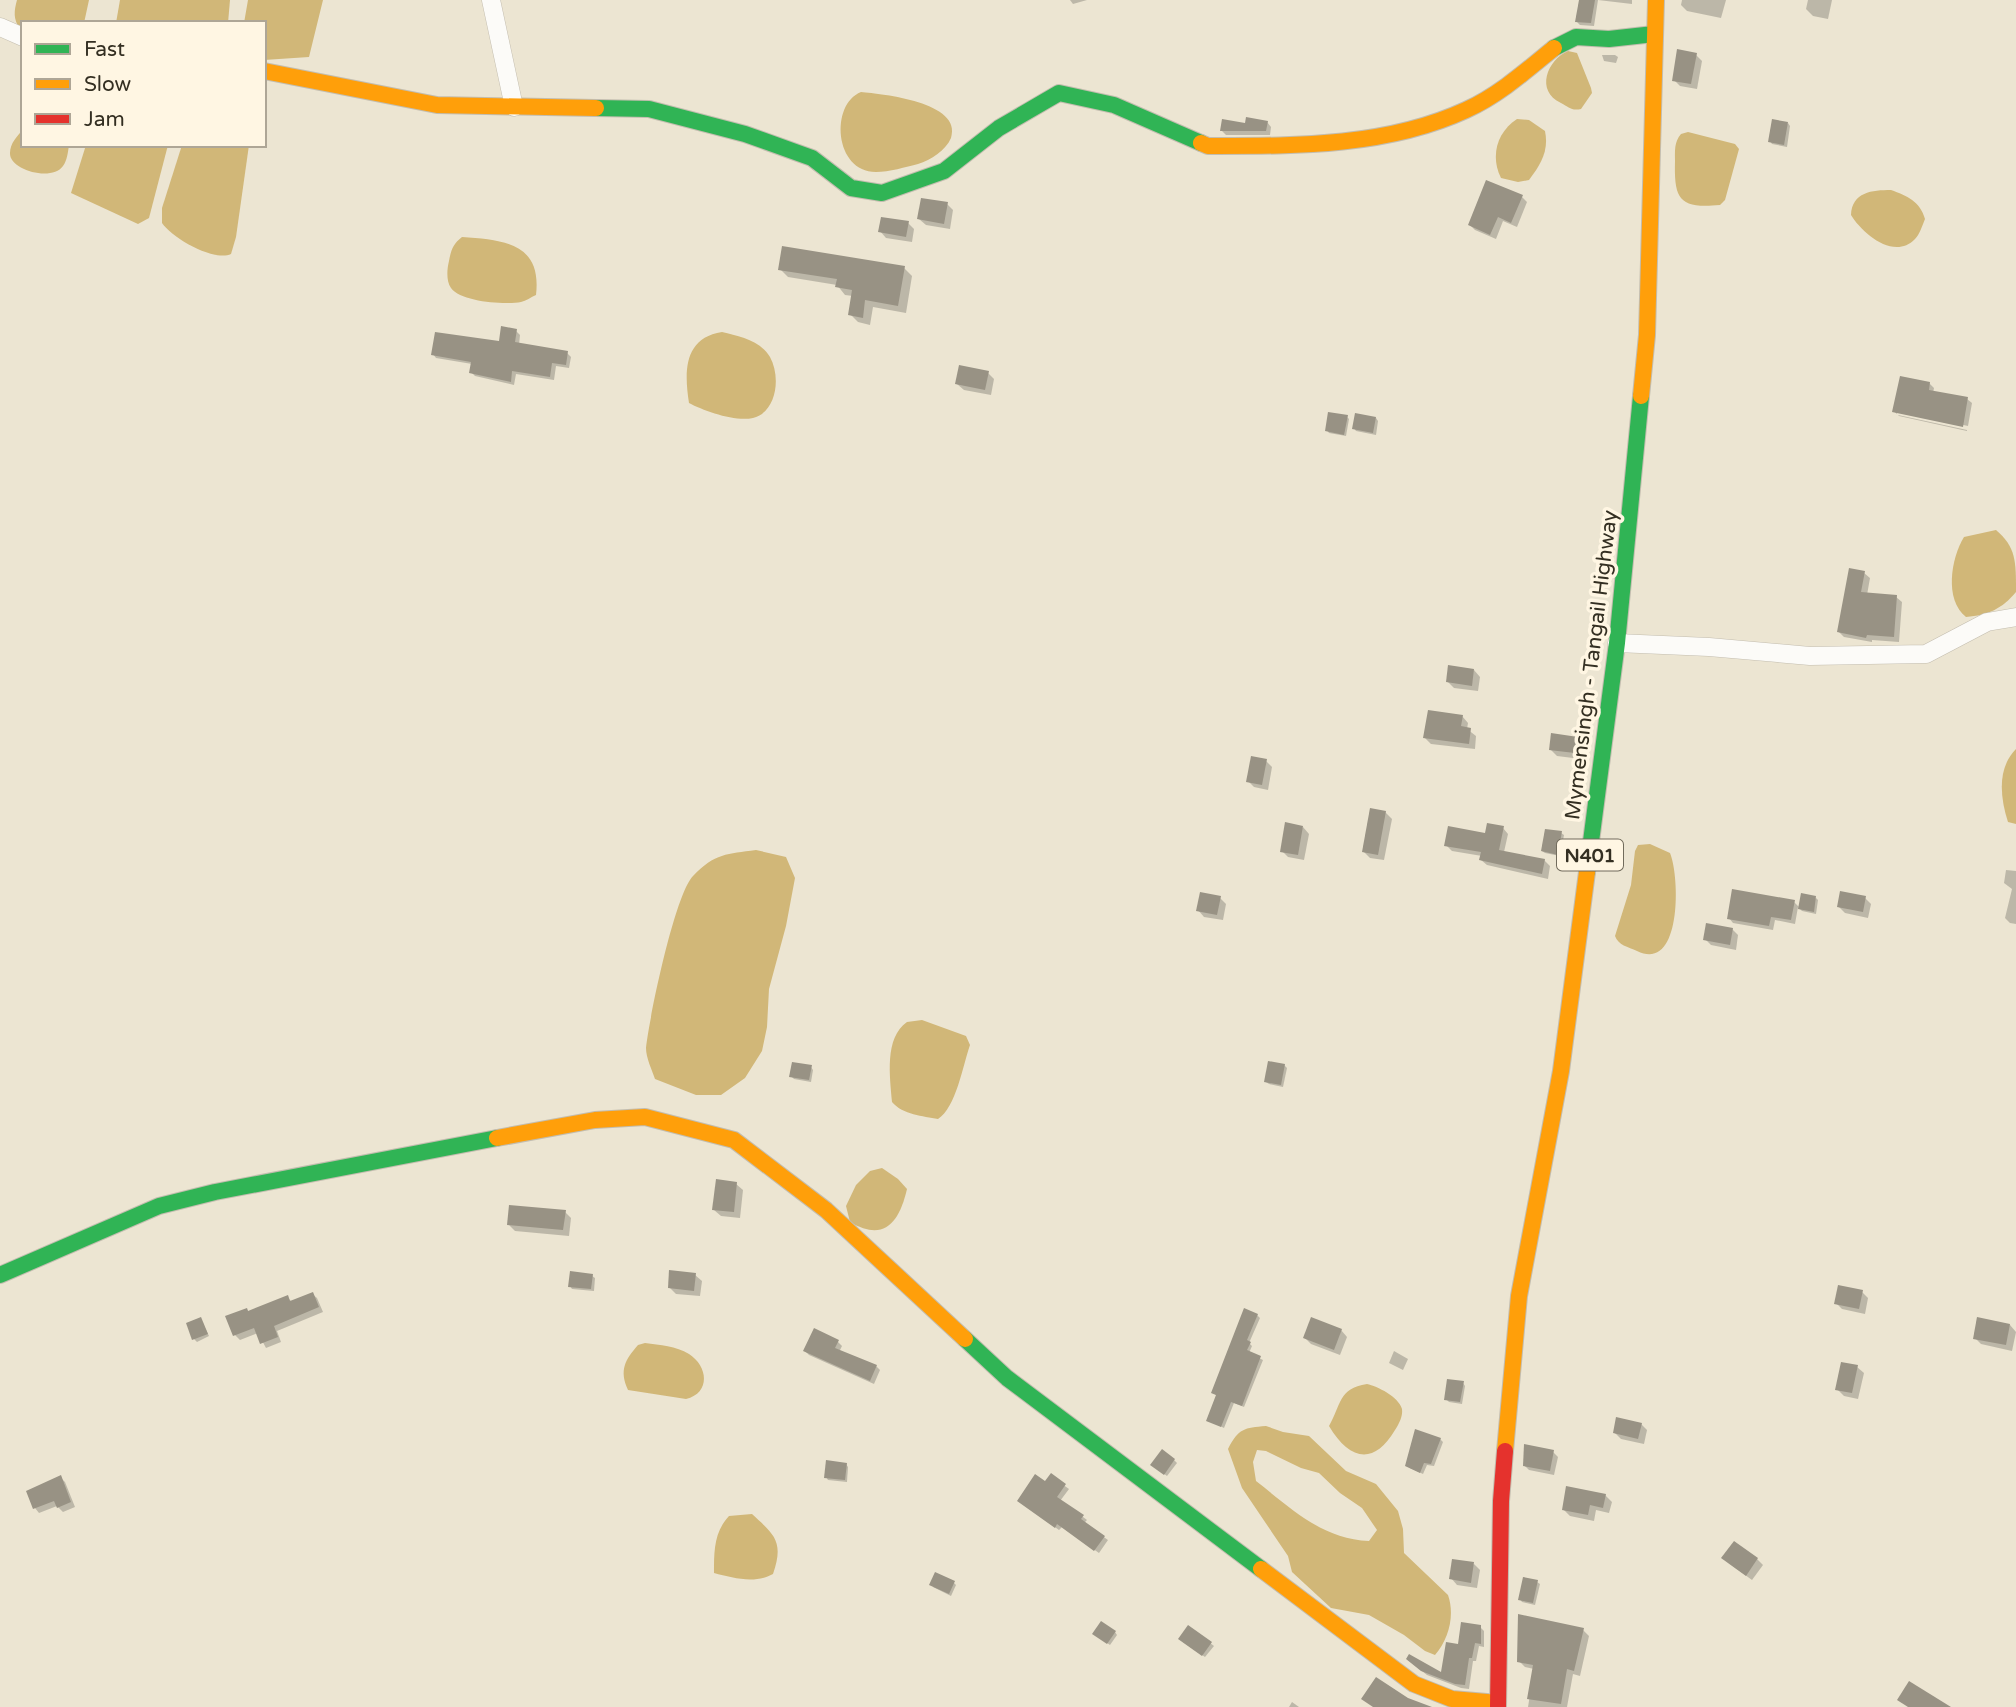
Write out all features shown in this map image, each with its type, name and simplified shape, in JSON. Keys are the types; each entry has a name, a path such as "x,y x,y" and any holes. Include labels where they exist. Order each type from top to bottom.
{"main road":[{"name":"Mymensingh - Tangail Highway","path":"1498,1705 1501,1501 1519,1296 1561,1071 1617,643 1647,335 1656,0"},
{"path":"266,71 437,105 649,109 745,134 812,158 851,188 882,193 944,171 999,128 1059,93 1114,106 1208,146 1294,146 1369,138 1435,122 1468,109 1508,85 1560,44 1576,37 1609,39 1654,34"},
{"path":"0,1275 159,1206 215,1192 581,1123 645,1117 734,1140 826,1210 1007,1378 1414,1684 1452,1699 1498,1705"}],"street":[{"path":"491,0 514,107"},
{"path":"0,27 21,36"},
{"path":"1617,643 1709,647 1810,656 1926,654 1987,622 2016,617"}],"shaded area":[{"path":"17,0 89,0 84,21 21,21 21,29 16,22"},
{"path":"120,0 230,0 228,21 116,21"},
{"path":"248,0 323,0 309,57 266,60 266,21 244,21"},
{"path":"1568,51 1577,53 1591,88 1592,93 1581,109 1570,108 1553,98 1546,84 1554,61"},
{"path":"861,92 902,98 933,108 945,116 951,126 951,138 946,147 918,164 881,172 862,169 852,161 845,150 841,136 844,110 851,99"},
{"path":"1517,119 1529,120 1545,131 1546,138 1545,151 1537,168 1529,180 1518,182 1501,178 1496,161 1500,138"},
{"path":"21,131 21,147 69,147 63,166 50,173 23,169 16,164 10,153 14,140"},
{"path":"1688,132 1735,144 1739,149 1725,200 1720,205 1687,203 1678,193 1675,147 1681,134"},
{"path":"85,147 167,147 149,218 138,224 71,193"},
{"path":"181,147 249,147 236,237 231,254 224,256 204,252 175,235 162,223 162,208"},
{"path":"1891,190 1916,203 1925,219 1915,239 1898,247 1879,242 1851,215 1852,207 1859,197 1870,192"},
{"path":"462,237 505,243 526,255 533,264 536,295 521,302 505,303 473,299 456,293 448,282 447,275 453,247"},
{"path":"722,332 755,343 766,351 773,365 776,384 772,401 767,409 753,418 729,417 689,403 689,358 700,341 709,335"},
{"path":"1996,530 2011,549 2016,572 2016,592 1994,610 1966,617 1959,610 1952,590 1953,567 1959,546 1964,537"},
{"path":"2016,749 2016,824 2008,822 2002,783 2006,765"},
{"path":"1650,844 1670,853 1676,900 1670,936 1663,948 1652,954 1624,945 1618,942 1615,936 1631,885 1635,851 1638,845"},
{"path":"756,850 786,857 795,878 786,926 769,989 767,1027 762,1051 745,1078 721,1095 696,1095 655,1079 646,1048 657,986 678,906 693,876 715,859"},
{"path":"922,1020 966,1036 970,1045 950,1106 938,1119 907,1112 892,1102 890,1059 895,1038 907,1022"},
{"path":"882,1168 907,1189 904,1201 888,1226 872,1230 862,1228 850,1222 846,1206 856,1185 870,1171"},
{"path":"645,1343 679,1349 695,1359 703,1372 700,1391 686,1399 628,1390 624,1377 625,1366 638,1345"},
{"path":"1367,1384 1392,1396 1402,1412 1398,1425 1387,1442 1370,1454 1362,1454 1345,1446 1329,1426 1345,1394"},
{"path":"1266,1426 1309,1436 1346,1471 1376,1484 1398,1511 1403,1529 1404,1553 1448,1595 1451,1611 1449,1626 1444,1642 1435,1655 1369,1615 1331,1608 1292,1572 1288,1556 1242,1488 1228,1449 1239,1433","holes":["1257,1450 1266,1451 1301,1468 1319,1473 1340,1493 1362,1508 1377,1530 1369,1541 1352,1539 1322,1529 1295,1512 1256,1481 1253,1462"]},
{"path":"752,1514 775,1540 778,1554 773,1574 751,1579 714,1573 716,1542 724,1522 729,1516"}],"building":[{"path":"1579,0 1595,0 1591,23 1575,22"},
{"path":"1677,49 1697,53 1691,84 1672,81"},
{"path":"1246,117 1268,121 1266,131 1220,131 1222,119 1245,123"},
{"path":"1772,119 1788,122 1784,145 1768,142"},
{"path":"1486,180 1523,195 1511,223 1498,217 1490,235 1468,225"},
{"path":"921,198 948,202 944,224 917,219"},
{"path":"881,217 909,221 906,237 878,232"},
{"path":"782,246 905,266 898,306 865,300 863,318 848,315 852,290 835,287 837,279 778,270"},
{"path":"501,326 517,329 515,342 568,351 566,365 552,363 550,377 512,371 511,382 469,373 471,362 431,355 435,332 499,341"},
{"path":"959,365 989,371 985,390 955,384"},
{"path":"1900,376 1930,382 1929,390 1968,397 1963,427 1892,412"},
{"path":"1328,412 1348,415 1344,435 1325,431"},
{"path":"1355,413 1376,417 1373,433 1352,429"},
{"path":"1849,568 1865,571 1861,592 1897,595 1894,637 1867,635 1866,638 1837,632"},
{"path":"1448,665 1474,669 1472,686 1446,682"},
{"path":"1428,710 1463,715 1461,726 1471,728 1469,744 1423,738"},
{"path":"1551,733 1578,737 1575,753 1549,750"},
{"path":"1251,756 1267,759 1262,785 1246,782"},
{"path":"1370,808 1386,811 1378,855 1362,852"},
{"path":"1285,822 1303,826 1298,855 1280,852"},
{"path":"1487,823 1504,826 1499,850 1545,859 1542,874 1479,860 1481,852 1444,846 1448,826 1485,833"},
{"path":"1545,829 1562,831 1558,855 1541,851"},
{"path":"1732,889 1795,900 1791,920 1771,917 1769,926 1727,919"},
{"path":"1840,891 1866,896 1863,912 1837,907"},
{"path":"1200,892 1221,896 1217,915 1196,911"},
{"path":"1801,893 1816,896 1814,912 1798,909"},
{"path":"1706,923 1733,928 1730,945 1703,940"},
{"path":"1268,1061 1285,1064 1281,1085 1264,1082"},
{"path":"792,1062 812,1065 809,1080 789,1077"},
{"path":"716,1179 737,1182 734,1212 712,1210"},
{"path":"509,1205 566,1210 563,1230 507,1225"},
{"path":"669,1270 696,1273 694,1291 668,1288"},
{"path":"570,1271 593,1274 591,1289 568,1287"},
{"path":"1838,1285 1863,1290 1859,1309 1834,1304"},
{"path":"313,1292 319,1307 274,1326 278,1337 260,1344 254,1328 233,1336 225,1316 247,1308 248,1311 288,1295 290,1301"},
{"path":"1244,1308 1258,1314 1247,1340 1251,1342 1247,1350 1261,1356 1242,1406 1231,1402 1221,1427 1206,1421 1216,1395 1211,1393"},
{"path":"201,1317 208,1334 192,1340 186,1323"},
{"path":"1311,1317 1342,1329 1334,1350 1303,1338"},
{"path":"1977,1317 2010,1324 2006,1345 1973,1339"},
{"path":"814,1328 839,1340 835,1348 877,1365 870,1381 803,1351"},
{"path":"1841,1362 1858,1365 1852,1393 1835,1390"},
{"path":"1447,1379 1464,1381 1460,1402 1444,1400"},
{"path":"1616,1417 1642,1423 1638,1439 1613,1433"},
{"path":"1415,1429 1441,1438 1431,1464 1424,1463 1420,1473 1405,1466"},
{"path":"1524,1444 1554,1450 1550,1471 1523,1466"},
{"path":"1162,1449 1175,1459 1164,1475 1150,1465"},
{"path":"826,1460 847,1463 845,1480 824,1478"},
{"path":"1051,1473 1066,1484 1057,1497 1084,1515 1081,1519 1105,1536 1094,1551 1057,1524 1055,1528 1017,1501 1035,1474 1045,1481"},
{"path":"61,1475 71,1502 57,1508 54,1501 33,1509 26,1491"},
{"path":"1566,1486 1606,1494 1603,1508 1590,1505 1588,1515 1562,1510"},
{"path":"1734,1541 1758,1558 1746,1576 1721,1558"},
{"path":"1452,1559 1474,1562 1471,1583 1449,1579"},
{"path":"935,1572 955,1581 949,1594 929,1585"},
{"path":"1523,1577 1538,1580 1533,1603 1518,1600"},
{"path":"1518,1614 1584,1628 1574,1671 1567,1669 1561,1704 1527,1699 1533,1665 1517,1662"},
{"path":"1101,1621 1116,1631 1107,1644 1092,1634"},
{"path":"1461,1622 1481,1625 1481,1644 1475,1643 1472,1658 1469,1658 1465,1685 1421,1671 1406,1659 1409,1654 1441,1672 1446,1642 1458,1644"},
{"path":"1188,1625 1212,1642 1202,1656 1178,1639"},
{"path":"1376,1677 1408,1698 1432,1707 1373,1707 1361,1699"},
{"path":"1909,1681 1951,1707 1908,1707 1897,1700"}],"traffic: fast":[{"path":"1554,48 1576,37 1609,39 1654,34"},
{"path":"596,108 649,109 745,134 812,158 851,188 882,193 944,171 999,128 1059,93 1114,105 1201,143"},
{"path":"1587,872 1617,643 1641,396"},
{"path":"0,1275 159,1206 215,1192 497,1138"},
{"path":"965,1339 1007,1378 1261,1569"}],"traffic: slow":[{"path":"1641,396 1647,335 1656,0"},
{"path":"1201,143 1208,146 1273,146 1339,142 1404,131 1435,122 1478,104 1512,82 1554,48"},
{"path":"266,71 437,105 596,108"},
{"path":"1505,1451 1519,1296 1561,1071 1587,872"},
{"path":"497,1138 595,1120 645,1117 734,1140 826,1210 965,1339"},
{"path":"1261,1569 1414,1684 1452,1699 1498,1703"}],"traffic: jam":[{"path":"1498,1707 1501,1501 1505,1451"}]}
